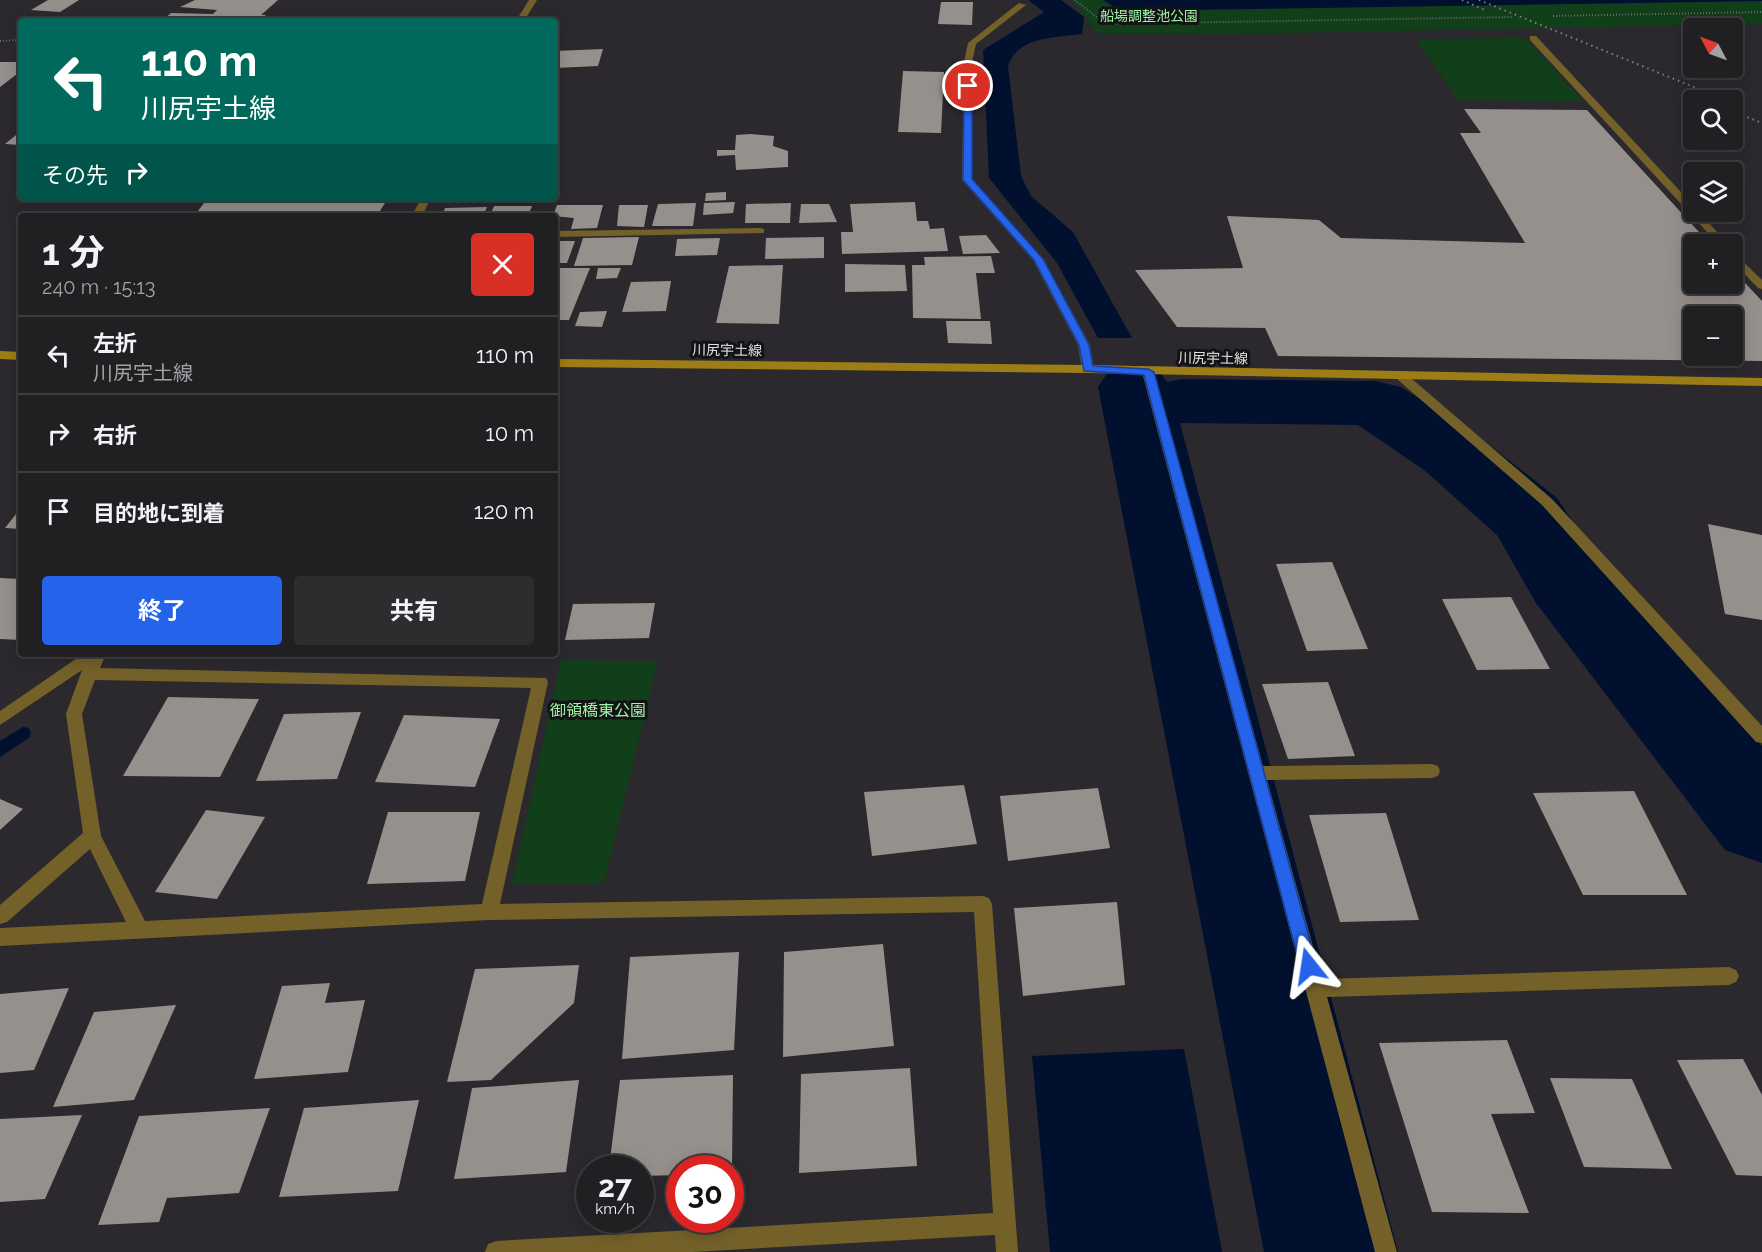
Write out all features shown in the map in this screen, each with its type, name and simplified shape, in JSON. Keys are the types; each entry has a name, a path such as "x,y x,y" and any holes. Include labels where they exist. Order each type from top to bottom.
{"main road":[{"path":"0,356 18,356"},
{"name":"川尻宇土線","path":"558,363 1088,369 1148,372 1762,382"}],"street":[{"path":"522,18 533,0"},
{"path":"1022,5 972,43 968,62 967,180 1038,259 1084,345 1088,369"},
{"path":"1533,38 1715,234"},
{"path":"558,234 760,231"},
{"path":"1743,266 1762,286"},
{"path":"1148,372 1386,1252"},
{"path":"1401,376 1547,502 1762,737"},
{"path":"0,719 92,657"},
{"path":"95,657 74,714 92,836 139,928"},
{"path":"88,674 540,682 489,912"},
{"path":"1256,773 1432,771"},
{"path":"0,916 92,836"},
{"path":"0,937 139,928 489,912 983,904 1007,1252"},
{"path":"1314,988 1729,976"},
{"path":"496,1252 1004,1223"}],"path":[{"path":"1075,0 1106,24 1511,17"},
{"path":"1547,16 1762,12"},
{"path":"0,41 18,40"}],"green space":[{"name":"船場調整池公園","path":"1073,0 1762,0 1762,24 1743,24 1743,18 1683,18 1683,25 1231,34 1097,33"},
{"path":"1525,38 1583,101 1458,100 1416,39"},
{"name":"御領橋東公園","path":"561,660 658,661 604,883 512,884"}],"water":[{"path":"1028,0 1061,0 1084,17 1082,34 1049,38 1029,44 1013,56 1008,66 1021,176 1031,196 1073,232 1132,338 1098,338 1057,263 989,178 983,50 1044,12"},
{"path":"1103,0 1762,0 1762,1 1121,11"},
{"path":"1184,1049 1222,1252 1050,1252 1032,1056"}],"building":[{"path":"48,0 79,0 60,12 31,10"},
{"path":"195,0 278,0 261,15 266,15 262,18 165,18 171,13 213,14 217,10 180,7"},
{"path":"941,2 973,2 972,25 938,24"},
{"path":"603,49 598,66 558,68 558,51"},
{"path":"0,62 18,62 18,73 0,87"},
{"path":"903,71 944,72 941,133 898,132"},
{"path":"1464,109 1587,110 1683,215 1683,222 1690,222 1701,234 1683,234 1683,294 1743,294 1743,281 1762,301 1762,361 1743,361 1743,306 1683,306 1683,360 1278,356 1265,328 1177,327 1135,270 1243,268 1227,216 1319,220 1341,238 1525,243 1460,133 1481,133"},
{"path":"18,133 18,145 5,144"},
{"path":"736,135 774,136 773,146 788,151 788,167 736,170 735,155 717,156 717,150 735,150"},
{"path":"726,192 726,200 705,201 706,193"},
{"path":"206,201 386,201 379,213 196,213"},
{"path":"735,202 733,213 703,215 704,203"},
{"path":"915,202 917,221 928,221 930,229 944,228 948,251 842,254 841,232 853,232 850,204"},
{"path":"696,203 693,226 652,226 658,204"},
{"path":"791,203 790,223 745,223 746,204"},
{"path":"801,204 829,204 837,222 799,223"},
{"path":"557,205 603,205 597,228 571,229 574,218 558,216 558,213 554,213"},
{"path":"619,205 648,205 644,227 617,226"},
{"path":"494,206 532,206 529,213 491,213"},
{"path":"487,207 484,213 443,213 445,208"},
{"path":"986,235 1000,253 963,254 959,236"},
{"path":"639,237 632,265 574,266 583,238"},
{"path":"824,237 824,258 765,259 766,238"},
{"path":"720,238 717,255 675,256 677,239"},
{"path":"558,241 575,241 567,263 558,263"},
{"path":"991,256 995,273 976,273 981,319 913,318 912,265 925,265 924,257"},
{"path":"845,264 905,265 907,291 845,292"},
{"path":"783,265 779,324 716,323 729,266"},
{"path":"558,268 590,268 569,320 558,320"},
{"path":"598,268 621,268 617,278 596,279"},
{"path":"671,281 666,311 622,312 631,282"},
{"path":"607,311 602,327 575,326 580,312"},
{"path":"946,321 990,321 992,344 948,343"},
{"path":"18,512 18,529 5,528"},
{"path":"1708,524 1762,535 1762,620 1725,614"},
{"path":"1332,562 1368,649 1307,651 1276,564"},
{"path":"0,578 18,579 18,640 0,639"},
{"path":"1511,597 1550,669 1477,670 1442,599"},
{"path":"655,603 649,638 565,640 573,604"},
{"path":"1328,682 1355,756 1288,759 1262,684"},
{"path":"168,697 259,699 220,777 123,776"},
{"path":"361,712 337,779 256,781 284,714"},
{"path":"404,715 500,719 475,787 375,782"},
{"path":"964,785 977,844 872,856 864,792"},
{"path":"1098,788 1110,848 1008,861 1000,796"},
{"path":"1634,791 1687,895 1583,895 1533,793"},
{"path":"0,799 23,809 0,830"},
{"path":"206,810 265,817 217,899 155,892"},
{"path":"388,812 480,812 465,881 367,884"},
{"path":"1386,813 1419,920 1340,922 1309,815"},
{"path":"1117,902 1125,985 1023,996 1014,908"},
{"path":"883,944 894,1046 783,1057 784,952"},
{"path":"739,952 734,1050 622,1059 630,957"},
{"path":"579,965 574,1003 491,1080 447,1082 475,969"},
{"path":"330,983 325,1003 365,1000 348,1072 254,1079 282,986"},
{"path":"69,988 34,1070 0,1073 0,994"},
{"path":"176,1005 134,1100 53,1107 94,1012"},
{"path":"1507,1040 1535,1113 1491,1114 1529,1213 1432,1212 1379,1043"},
{"path":"1743,1059 1762,1095 1762,1176 1736,1175 1677,1060"},
{"path":"910,1068 917,1166 799,1173 801,1074"},
{"path":"733,1075 732,1155 666,1155 666,1175 654,1176 654,1155 611,1155 620,1080"},
{"path":"1550,1078 1632,1079 1672,1169 1584,1167"},
{"path":"579,1080 566,1172 454,1179 472,1088"},
{"path":"419,1100 398,1191 279,1197 304,1108"},
{"path":"270,1108 239,1193 167,1198 159,1222 98,1225 139,1116"},
{"path":"82,1115 45,1199 0,1202 0,1119"}],"waterway":[{"path":"1134,387 1331,1252"},
{"path":"1182,401 1375,403 1451,453 1528,517 1567,581 1762,819"},
{"path":"0,750 23,733"}],"railway":[{"path":"1462,0 1485,10"},
{"path":"1479,0 1701,90"},
{"path":"1743,115 1762,123"}],"route":[{"path":"968,86 967,180 1038,259 1084,345 1088,369 1148,372 1309,966"}]}
